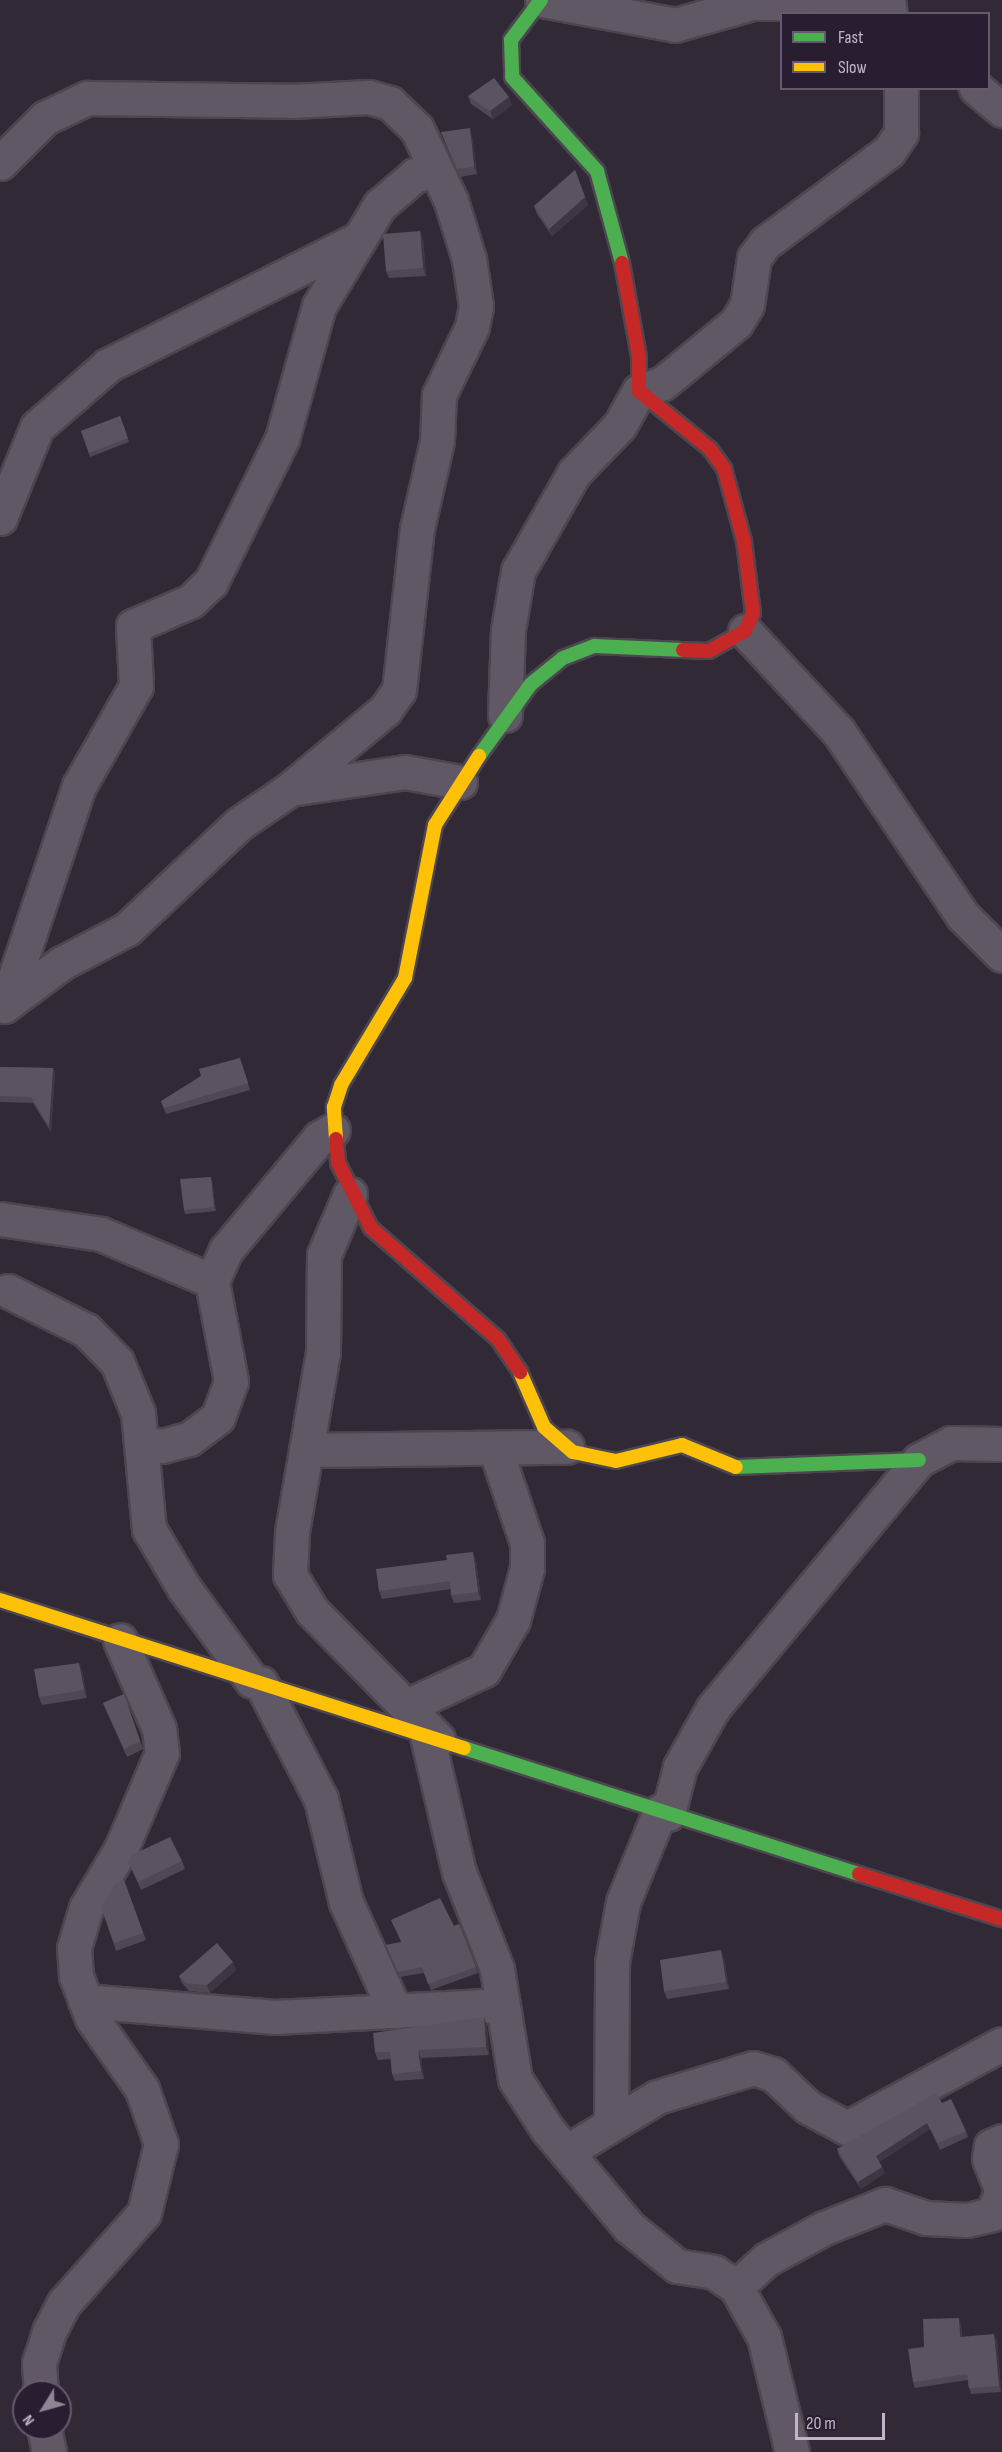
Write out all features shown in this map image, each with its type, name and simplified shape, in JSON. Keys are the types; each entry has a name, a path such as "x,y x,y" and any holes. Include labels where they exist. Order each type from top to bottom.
{"street":[{"path":"505,715 508,630 518,571 574,473 620,425 639,391 639,357 619,244 597,171 579,145 518,86 508,63 511,40 542,0 675,25 752,3 824,3 859,12"},
{"path":"639,391 663,383 736,323 747,305 754,258 765,243 889,151 901,133 900,90"},
{"path":"978,90 1002,110"},
{"path":"0,163 45,118 87,98 292,101 369,97 405,114 437,171 461,230 476,306 472,327 439,395 437,441 417,528 399,690 385,710 290,789 240,824 127,929 62,963 3,1006"},
{"path":"3,1006 78,786 136,686 133,626 191,601 211,582 282,439 319,306 359,239 397,188 415,175 437,171"},
{"path":"0,518 37,427 108,365 359,239"},
{"path":"567,1448 544,1427 514,1357 498,1339 467,1307 386,1246 350,1194 333,1130 341,1085 390,1011 405,978 435,825 460,782 505,715 563,658 595,646 709,651 745,631 753,613 753,588 724,468 710,449 639,391"},
{"path":"745,631 838,730 963,916 1002,955"},
{"path":"290,789 405,772 460,782"},
{"path":"143,1443 162,1446 189,1439 218,1417 228,1398 231,1381 212,1281 226,1250 319,1138 333,1130"},
{"path":"350,1194 324,1256 323,1352 289,1561 292,1584 407,1706 432,1738 459,1872 497,1969 515,2079 566,2152 656,2251 677,2266 726,2277 736,2287 764,2337 792,2452"},
{"path":"0,1219 101,1234 212,1281"},
{"path":"8,1291 60,1313 104,1346 129,1387 143,1443 149,1529 184,1588 256,1682 321,1799 346,1902 395,2011"},
{"path":"611,2122 612,1962 623,1902 664,1813 681,1767 713,1708 919,1460 951,1443 1002,1444"},
{"path":"306,1450 496,1451 567,1448 607,1461 682,1445 741,1468 919,1460"},
{"path":"407,1706 484,1670 513,1620 527,1543 496,1451"},
{"path":"0,1600 1002,1919"},
{"path":"40,2380 39,2363 50,2330 64,2302 144,2213 161,2144 142,2089 85,2001 75,1976 74,1948 86,1908 121,1849 162,1753 159,1729 120,1640"},
{"path":"85,2001 275,2017 503,2005"},
{"path":"566,2152 611,2122 670,2092 753,2068 773,2074 808,2107 847,2128 1002,2044"},
{"path":"736,2287 756,2267 814,2233 885,2204 926,2218 967,2220 992,2214 1002,2191 989,2158 991,2146 1002,2141"}],"building":[{"path":"494,78 509,97 490,111 468,96"},
{"path":"470,128 474,167 457,169 441,132"},
{"path":"575,170 585,197 549,229 534,206"},
{"path":"420,231 423,268 386,271 383,234"},
{"path":"120,416 128,438 89,453 81,431"},
{"path":"240,1058 248,1083 164,1108 161,1101 201,1076 199,1069"},
{"path":"0,1067 53,1068 49,1126 31,1097 0,1096"},
{"path":"211,1177 214,1207 184,1210 180,1179"},
{"path":"473,1552 478,1592 451,1595 450,1581 379,1591 376,1569 447,1560 446,1555"},
{"path":"79,1663 84,1690 39,1697 34,1669"},
{"path":"124,1694 140,1741 124,1749 103,1703"},
{"path":"170,1837 182,1861 138,1882 128,1861 132,1855"},
{"path":"124,1880 143,1933 114,1943 101,1907 115,1884"},
{"path":"440,1898 454,1926 459,1924 476,1967 428,1984 422,1967 398,1972 386,1945 402,1942 391,1920"},
{"path":"217,1943 233,1962 207,1985 186,1983 179,1976"},
{"path":"721,1950 726,1982 664,1991 660,1960"},
{"path":"484,2017 486,2047 418,2050 421,2071 392,2074 390,2052 375,2052 373,2033"},
{"path":"936,2093 942,2103 951,2099 966,2131 938,2143 927,2123 876,2156 882,2167 858,2182 837,2149"},
{"path":"959,2318 960,2337 994,2334 999,2386 969,2388 967,2374 913,2382 908,2349 924,2347 923,2319"}],"traffic: fast":[{"path":"541,0 511,40 512,77 597,171 622,263"},
{"path":"479,756 531,684 563,658 595,646 683,650"},
{"path":"736,1467 919,1460"},
{"path":"464,1748 859,1874"}],"traffic: slow":[{"path":"336,1139 334,1107 341,1085 405,978 435,825 479,756"},
{"path":"520,1372 544,1427 573,1452 616,1461 682,1445 736,1467"},
{"path":"0,1600 464,1748"}],"traffic: jam":[{"path":"622,263 639,357 639,391 710,449 724,468 744,541 753,613 745,631 709,651 683,650"},
{"path":"336,1139 338,1163 371,1228 498,1339 520,1372"},
{"path":"859,1874 1002,1919"}]}
